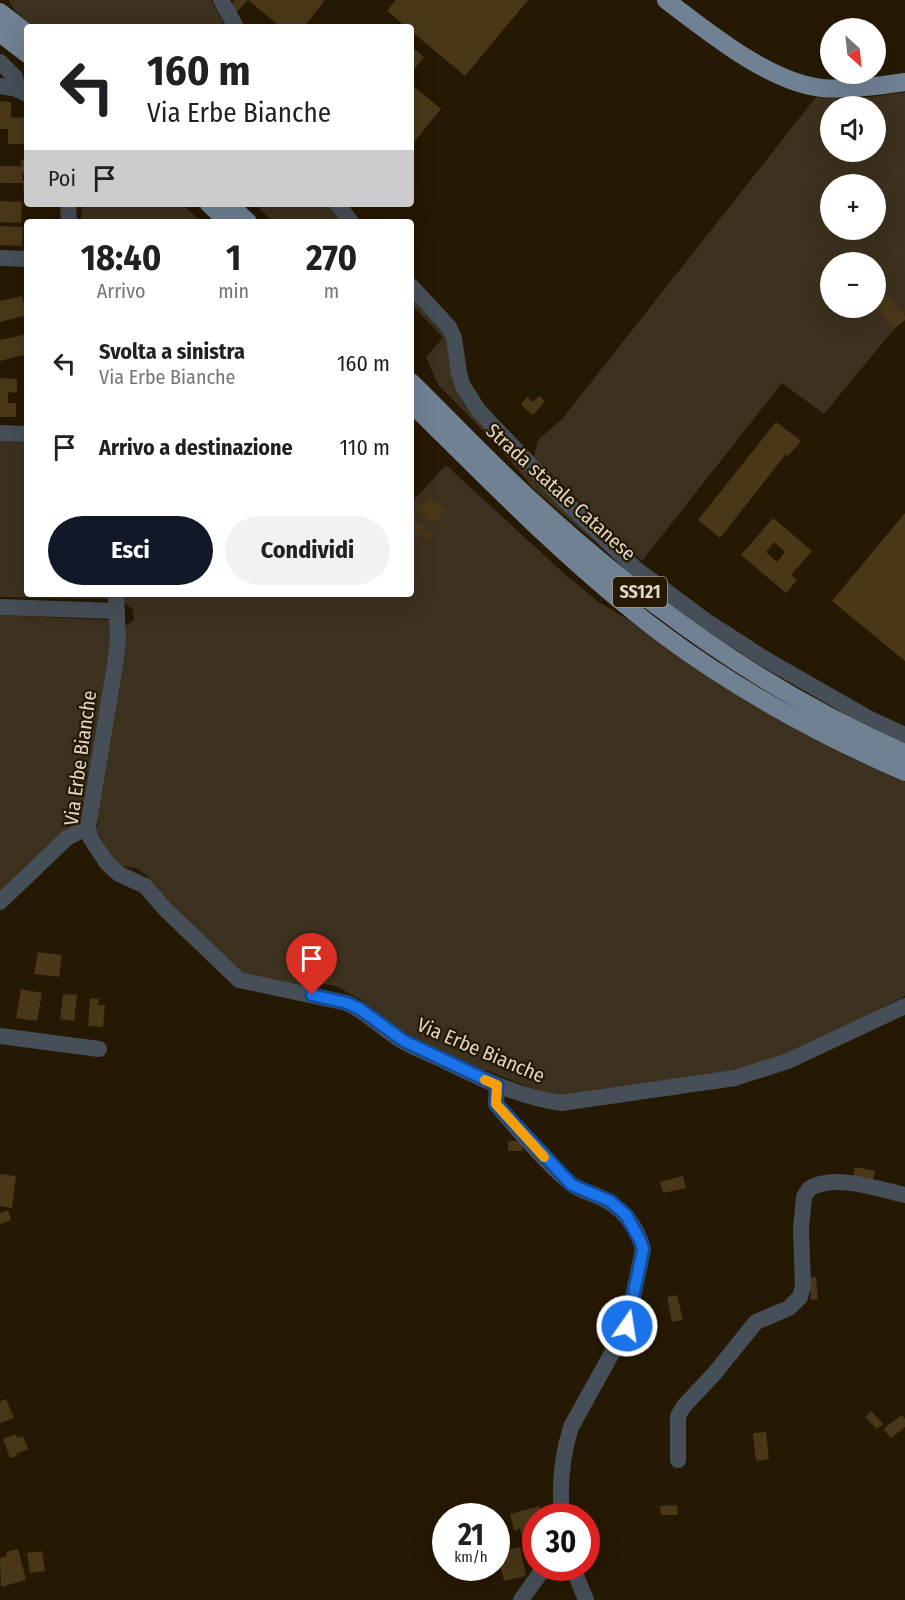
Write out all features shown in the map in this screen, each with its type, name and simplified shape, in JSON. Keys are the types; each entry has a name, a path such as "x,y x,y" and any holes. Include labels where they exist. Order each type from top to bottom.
{"main road":[{"path":"3,0 10,25 24,49"},
{"path":"666,0 709,32 768,70 795,83 821,88 861,88 905,81"},
{"path":"212,207 225,219"},
{"path":"232,207 245,219"},
{"name":"Strada statale Catanese","path":"414,385 534,504 674,619 768,682 878,742 905,753"},
{"name":"Strada statale Catanese","path":"414,406 518,508 614,595 662,634 755,695 812,728 905,772"}],"street":[{"path":"221,0 234,24"},
{"path":"0,62 15,77 15,90"},
{"path":"0,258 24,259"},
{"path":"414,289 449,327 454,338 463,386 478,410 566,502 636,569 706,621 765,659 868,718 905,735"},
{"path":"0,433 24,434"},
{"path":"0,607 116,602"},
{"name":"Via Erbe Bianche","path":"116,602 118,640 88,827 91,839 107,863 119,874 145,886 166,910 239,980 347,1003 360,1009 404,1041 497,1085 546,1101 561,1102 735,1078 763,1070 822,1047 905,1006"},
{"path":"0,902 68,838 88,827"},
{"path":"0,1036 99,1049"},
{"path":"497,1085 496,1104 572,1185 610,1201 626,1215 643,1249 627,1326 569,1434 560,1491 561,1503"},
{"path":"678,1460 678,1416 684,1406 714,1374 756,1322 789,1308 800,1297 803,1286 801,1229 804,1197 808,1189 828,1182 845,1182 905,1195"},
{"path":"521,1600 534,1581"},
{"path":"578,1581 586,1600"}],"shaded area":[{"path":"9,0 211,0 224,24 30,24 14,10"},
{"path":"905,92 905,319 903,318 824,414 782,383 642,561 534,457 538,440 562,419 816,97 820,97 820,162 886,162 886,96 877,96"},
{"path":"82,207 185,207 199,219 81,219"},
{"path":"258,207 329,207 338,219 270,219"},
{"path":"414,299 445,333 455,386 464,404 598,545 533,488 498,446 438,385 426,357 443,338 414,307"},
{"path":"0,441 24,442 24,597 109,597 109,599 0,597"},
{"path":"446,465 568,577 599,602 860,761 905,782 905,996 800,1047 734,1073 557,1096 486,1070 469,1067 406,1036 361,1000 336,986 318,983 296,986 243,973 188,923 147,876 138,869 117,865 98,834 97,819 124,627 134,620 133,609 123,602 123,597 414,597 414,500"},
{"path":"0,615 111,620 110,653 83,818 0,892"}],"building":[{"path":"235,0 248,0 235,14 230,6"},
{"path":"248,0 325,0 306,24 277,24"},
{"path":"396,0 528,0 465,76 414,34 414,24 402,24 387,11"},
{"path":"414,49 424,57 414,69"},
{"path":"414,86 441,109 414,142"},
{"path":"0,101 11,102 11,117 24,118 24,144 8,144 8,129 0,129"},
{"path":"21,160 24,160 24,173 22,173 24,181 24,193 23,183 0,183 0,166 21,166"},
{"path":"0,201 22,202 21,223 0,222"},
{"path":"0,226 23,227 22,246 0,245"},
{"path":"886,294 905,317 905,320 894,329 885,318"},
{"path":"22,296 24,316 0,322 0,301"},
{"path":"24,335 24,355 0,361 0,340"},
{"path":"0,378 17,379 17,393 8,392 8,403 16,403 16,417 0,417"},
{"path":"539,396 545,401 533,415 521,405 527,397 533,402"},
{"path":"776,422 801,441 788,456 786,454 720,538 698,520"},
{"path":"429,496 445,510 433,524 414,507 417,503 420,506"},
{"path":"905,513 905,661 832,601"},
{"path":"414,518 433,534 426,541 414,531"},
{"path":"773,518 812,551 791,575 797,580 786,593 741,555","holes":["774,542 785,552 777,562 766,552"]},
{"path":"38,952 62,955 59,977 34,974"},
{"path":"21,989 42,993 37,1021 16,1018"},
{"path":"63,994 77,995 74,1021 60,1019"},
{"path":"90,998 99,999 98,1005 105,1005 103,1027 88,1026"},
{"path":"508,1141 522,1141 522,1151 508,1151"},
{"path":"855,1167 875,1171 873,1180 853,1176"},
{"path":"0,1174 16,1176 12,1208 0,1206"},
{"path":"683,1176 686,1188 663,1193 660,1182"},
{"path":"8,1210 11,1220 0,1224 0,1213"},
{"path":"816,1277 818,1299 811,1300 809,1278"},
{"path":"677,1295 683,1320 672,1322 667,1297"},
{"path":"6,1399 14,1418 0,1423 0,1401"},
{"path":"871,1411 883,1424 877,1429 865,1417"},
{"path":"902,1415 905,1419 905,1427 891,1438 883,1429"},
{"path":"766,1432 769,1459 756,1461 753,1433"},
{"path":"16,1434 17,1438 23,1436 28,1449 10,1458 3,1439"},
{"path":"677,1505 678,1515 661,1515 660,1506"},
{"path":"522,1511 522,1537 520,1529 514,1531 510,1514"},
{"path":"520,1547 522,1577 510,1580 510,1549"},
{"path":"18,1549 26,1580 1,1587 0,1558 7,1556 6,1552"},
{"path":"42,1551 45,1571 30,1573 27,1553"}],"slow traffic":[{"path":"485,1080 497,1085 496,1104 544,1157"}],"route":[{"path":"312,995 347,1003 360,1009 404,1041 497,1085 496,1104 572,1185 610,1201 626,1215 634,1226 643,1249 627,1326"}]}
